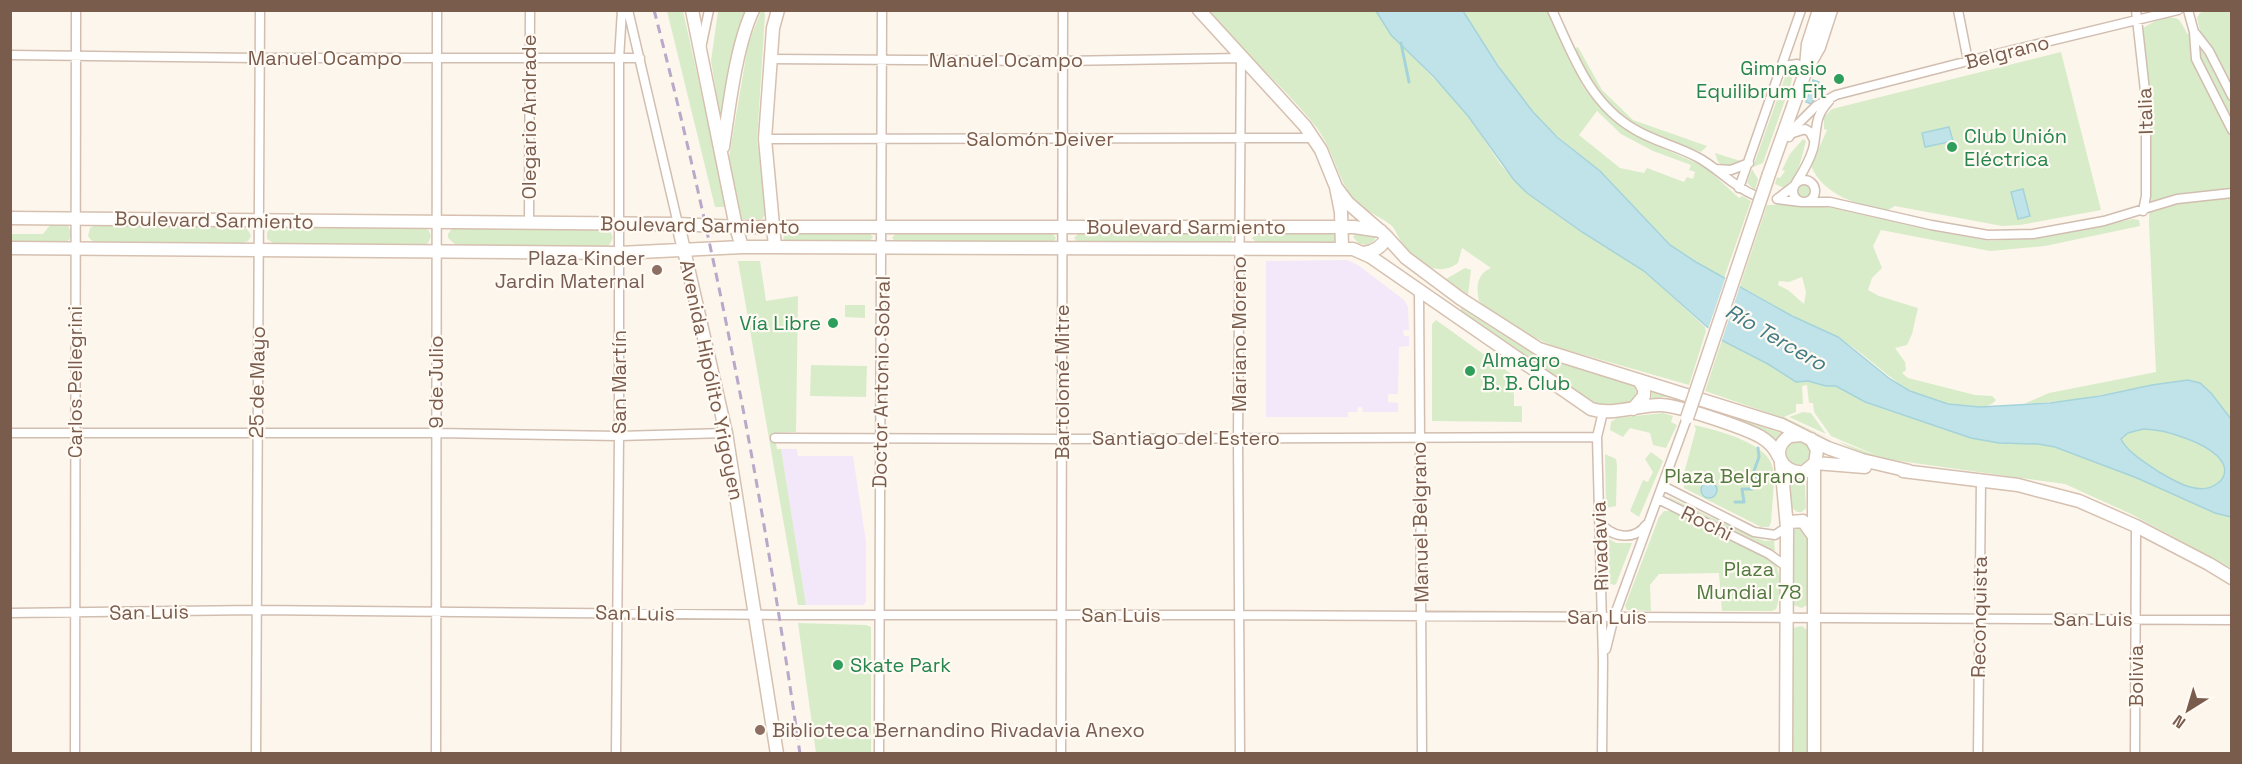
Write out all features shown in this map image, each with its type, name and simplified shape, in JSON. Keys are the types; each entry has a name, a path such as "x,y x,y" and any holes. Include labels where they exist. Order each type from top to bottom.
{"main road":[{"path":"692,10 742,247"},
{"path":"722,155 740,51 753,10"},
{"path":"775,247 775,226 765,139 773,28 778,10"},
{"path":"1199,10 1305,126 1321,150 1336,187 1347,203 1384,234 1406,258 1461,299 1539,349 1782,425 1862,460 1909,471"},
{"path":"1806,70 1808,44 1819,10"},
{"path":"1687,418 1769,174 1806,70 1819,47 1830,10"},
{"path":"1336,187 1342,228 1342,248"},
{"name":"Boulevard Sarmiento","path":"10,218 678,224 736,227 1363,228 1384,234"},
{"name":"Avenida Hipólito Yrigoyen","path":"678,224 726,433 777,753"},
{"path":"1363,253 1380,247 1384,234"},
{"name":"Boulevard Sarmiento","path":"10,248 619,253 742,247 1342,248 1363,253"},
{"path":"1363,253 1585,406 1603,412 1657,405 1680,408 1754,434 1772,446 1786,468 1797,473 1804,472 1814,464 1909,471 2018,485 2079,501 2136,526 2210,564 2232,578"},
{"path":"1451,314 1461,299"},
{"path":"1633,409 1644,396 1644,388 1639,380"},
{"path":"1786,753 1787,527 1780,447 1786,439 1794,435 1808,438 1817,450 1814,464 1813,536 1814,753"},
{"path":"1787,527 1790,522 1803,521 1813,536"}],"street":[{"name":"Carlos Pellegrini","path":"75,753 76,10"},
{"name":"25 de Mayo","path":"256,753 260,10"},
{"name":"9 de Julio","path":"436,10 436,753"},
{"name":"Olegario Andrade","path":"529,223 530,10"},
{"name":"San Martín","path":"616,753 621,10"},
{"name":"Avenida Hipólito Yrigoyen","path":"628,10 678,224"},
{"path":"701,48 709,10"},
{"path":"772,10 773,28"},
{"name":"Doctor Antonio Sobral","path":"879,753 882,10"},
{"name":"Bartolomé Mitre","path":"1061,753 1063,10"},
{"path":"1552,10 1593,93 1633,129 1695,155 1740,188 1754,195"},
{"path":"1740,188 1801,10"},
{"path":"1958,10 1968,61"},
{"name":"Italia","path":"2136,10 2146,100 2146,196 2143,211"},
{"name":"Belgrano","path":"1778,149 1816,106 1836,95 2178,10"},
{"path":"2188,10 2194,32 2196,58 2232,130"},
{"path":"2194,32 2209,51 2232,96"},
{"name":"Manuel Ocampo","path":"10,55 259,58 640,58"},
{"name":"Manuel Ocampo","path":"771,59 1062,61 1241,58"},
{"name":"Mariano Moreno","path":"1239,753 1238,438 1241,58"},
{"path":"1783,66 1795,72 1806,70"},
{"path":"1803,202 1794,196 1795,184 1808,164 1817,117 1836,95"},
{"path":"1789,137 1795,131 1805,129 1810,132 1814,141"},
{"name":"Salomón Deiver","path":"765,139 1314,138"},
{"path":"1715,169 1731,170 1749,163"},
{"path":"1803,202 1813,197 1808,164"},
{"path":"1830,202 1804,180 1773,199 1830,202 1931,225 1988,235 2044,233 2143,211 2177,199 2232,193"},
{"name":"Manuel Belgrano","path":"1419,291 1422,753"},
{"name":"Rivadavia","path":"1602,753 1603,661 1597,437 1603,412"},
{"path":"1603,661 1614,616 1687,418"},
{"path":"10,433 436,433 619,436 726,433"},
{"name":"Santiago del Estero","path":"775,438 1597,437"},
{"name":"Reconquista","path":"1978,753 1981,480"},
{"name":"Rochi","path":"1663,486 1754,532 1775,535 1787,527"},
{"name":"Rochi","path":"1658,500 1769,554 1787,567"},
{"path":"1600,520 1604,528 1620,535 1636,533 1643,529 1650,520"},
{"name":"Bolivia","path":"2135,753 2136,526"},
{"name":"San Luis","path":"10,613 256,610 756,615 1614,616 2232,620"}],"shaded area":[{"path":"1347,260 1358,265 1404,300 1408,307 1409,330 1403,330 1404,336 1409,336 1409,346 1399,347 1398,394 1388,394 1388,402 1398,403 1398,412 1363,412 1362,407 1358,407 1357,412 1348,412 1348,417 1266,417 1266,261"},
{"path":"781,449 797,449 798,456 853,456 866,542 866,602 863,605 806,605"}],"green space":[{"path":"667,11 683,11 727,207 715,207"},
{"path":"718,11 746,11 737,35 720,114 711,61"},
{"path":"761,11 764,11 765,15 757,140 767,212 762,219 742,219 729,157 748,45"},
{"path":"1209,11 1376,11 1391,35 1451,96 1468,116 1501,165 1527,193 1582,232 1644,271 1705,327 1706,331 1689,385 1560,348 1517,328 1479,301 1480,277 1491,268 1462,248 1458,263 1443,269 1435,269 1414,258 1402,244 1392,226 1353,199 1317,128"},
{"path":"1463,11 1548,11 1583,86 1615,121 1638,137 1705,167 1739,198 1742,196 1751,201 1724,278 1670,245 1600,171 1545,126 1509,81","holes":["1597,111 1621,134 1653,151 1691,165 1689,170 1695,172 1693,179 1687,177 1684,182 1647,168 1644,173 1620,168 1579,135"]},
{"path":"2205,11 2231,11 2231,419 2211,393 2188,380 2074,400 2024,404 2049,393 2156,372 2149,224 2150,102 2143,28 2161,19 2172,18 2180,21 2187,34 2200,31 2197,18"},
{"path":"1578,47 1602,90 1633,120 1707,146 1701,152 1672,142 1632,123 1620,114 1599,93 1592,82 1575,48"},
{"name":"Club Unión Eléctrica","path":"2061,52 2101,210 2020,225 2002,226 1895,206 1886,211 1853,202 1833,192 1824,185 1811,166 1827,130 1824,129 1824,117 1832,109"},
{"path":"1786,74 1792,77 1791,83 1763,163 1753,167"},
{"path":"1803,139 1806,141 1799,167 1793,178 1784,188 1775,184 1777,177 1780,178 1785,171 1782,170 1790,154"},
{"path":"1715,153 1744,162 1726,167 1718,162"},
{"path":"1752,169 1758,179 1755,190 1747,183"},
{"path":"1801,183 1807,183 1812,191 1810,197 1801,199 1796,194 1796,188"},
{"path":"1789,204 1832,208 1989,241 2042,238 2133,219 2139,220 2140,226 2045,246 1990,251 1881,230 1873,246 1882,268 1872,278 1868,290 1879,296 1918,308 1907,345 1895,348 1905,362 1906,370 1902,373 1908,378 1975,395 1992,396 1996,400 1988,406 1978,407 1949,404 1913,392 1834,335 1793,316 1740,286 1767,205","holes":["1802,277 1806,292 1804,304 1788,290 1778,285 1779,281 1789,282"]},
{"path":"51,224 68,226 72,234 69,240 64,243 11,243 11,234 43,234"},
{"path":"98,224 246,226 251,236 242,244 98,244 88,236 90,228"},
{"path":"273,226 425,227 431,237 427,244 422,245 276,245 267,239 267,232"},
{"path":"453,227 606,228 610,230 613,238 609,245 604,247 457,246 448,238"},
{"path":"786,233 869,233 873,237 869,242 785,241 783,238"},
{"path":"896,233 1052,233 1056,238 1053,242 896,242 892,238"},
{"path":"1356,233 1376,236 1372,243 1359,244 1353,237"},
{"path":"1078,234 1229,234 1233,238 1230,242 1078,242 1074,238"},
{"path":"1256,234 1337,235 1334,242 1256,242 1252,238"},
{"path":"738,261 760,261 766,301 798,296 796,432 774,433 777,449 781,449 806,605 798,605"},
{"path":"1465,268 1471,270 1468,295 1446,279"},
{"path":"845,305 865,305 865,318 845,317"},
{"path":"1461,308 1537,356 1630,383 1635,387 1637,395 1632,403 1609,407 1590,403 1461,312"},
{"name":"Almagro B. B. Club","path":"1436,320 1514,376 1514,406 1522,406 1522,422 1432,421 1432,324"},
{"path":"1722,340 1768,364 1796,382 1808,381 1836,386 1865,403 1971,438 1999,443 2055,447 2137,478 2215,513 2231,517 2231,568 2131,514 2065,484 1878,458 1861,453 1837,441 1878,456 1831,436 1814,412 1813,403 1809,403 1807,385 1802,386 1803,404 1796,404 1796,412 1784,417 1832,440 1783,418 1705,391"},
{"path":"811,365 867,366 866,397 810,396"},
{"path":"1652,390 1781,433 1776,440 1757,428 1677,399 1664,397 1652,399"},
{"path":"1803,412 1811,413 1826,434 1789,417"},
{"path":"1663,413 1673,416 1671,422 1677,425 1666,448 1653,445 1650,433 1630,428 1623,437 1610,430 1611,422 1617,418"},
{"name":"Plaza Belgrano","path":"1694,425 1741,439 1770,460 1774,482 1769,527 1761,527 1684,488 1683,477 1696,429"},
{"path":"2143,429 2176,435 2211,451 2225,469 2223,478 2211,487 2203,489 2180,484 2159,472 2132,453 2121,438 2128,433"},
{"path":"1798,441 1807,444 1810,453 1807,462 1798,465 1789,462 1786,453 1789,444"},
{"path":"1651,452 1663,461 1639,517 1630,511 1643,480 1648,482 1653,472 1645,459"},
{"path":"1605,454 1616,459 1617,465 1616,506 1606,508"},
{"path":"1795,481 1801,481 1805,486 1806,508 1802,512 1797,512 1792,508 1790,486"},
{"path":"1669,498 1755,538 1766,541 1774,540 1775,551"},
{"name":"Plaza Mundial 78","path":"1664,511 1673,511 1774,562 1777,566 1780,585 1776,609 1772,611 1722,611 1719,573 1659,574 1650,585 1651,611 1627,610 1625,606 1659,517"},
{"path":"1800,527 1806,530 1808,535 1807,605 1802,608 1793,605 1792,534"},
{"path":"1609,539 1616,543 1632,543 1614,585 1609,583"},
{"name":"Skate Park","path":"798,623 871,627 871,753 816,753"},
{"path":"1802,626 1807,630 1808,753 1792,753 1793,629"}],"water":[{"name":"Río Tercero","path":"1376,11 1463,11 1498,66 1533,112 1557,137 1600,171 1670,245 1792,316 1838,337 1890,379 1910,391 1948,404 1980,407 2050,403 2188,380 2200,383 2211,393 2231,419 2231,517 2215,513 2137,478 2055,447 1999,443 1971,438 1865,402 1836,386 1808,381 1796,382 1768,364 1723,341 1644,271 1582,232 1527,193 1514,180 1468,116 1434,77 1391,35","holes":["2143,429 2188,439 2211,451 2224,466 2221,480 2204,489 2180,484 2137,457 2121,439 2128,433"]},
{"path":"1813,80 1819,82 1812,104 1806,102"},
{"path":"1949,127 1953,141 1925,147 1922,133"},
{"path":"2023,189 2030,216 2018,219 2011,192"},
{"path":"1709,482 1717,490 1709,498 1701,490"}],"pier":[{"path":"1726,276 1741,283 1721,343 1707,332"}],"waterway":[{"path":"1401,43 1409,82"},
{"path":"1757,478 1754,471 1759,457 1758,448"},
{"path":"1735,502 1744,502 1742,489 1752,489 1756,483"}],"railway":[{"path":"654,10 699,194 738,380 771,567 800,754"}],"place":[{"name":"Gimnasio Equilibrum Fit","path":"1839,79"},
{"name":"Club Unión Eléctrica","path":"1952,147"},
{"name":"Plaza Kinder Jardin Maternal","path":"657,270"},
{"name":"Vía Libre","path":"833,323"},
{"name":"Almagro B. B. Club","path":"1470,371"},
{"name":"Skate Park","path":"838,665"},
{"name":"Biblioteca Bernandino Rivadavia Anexo","path":"760,730"}]}
